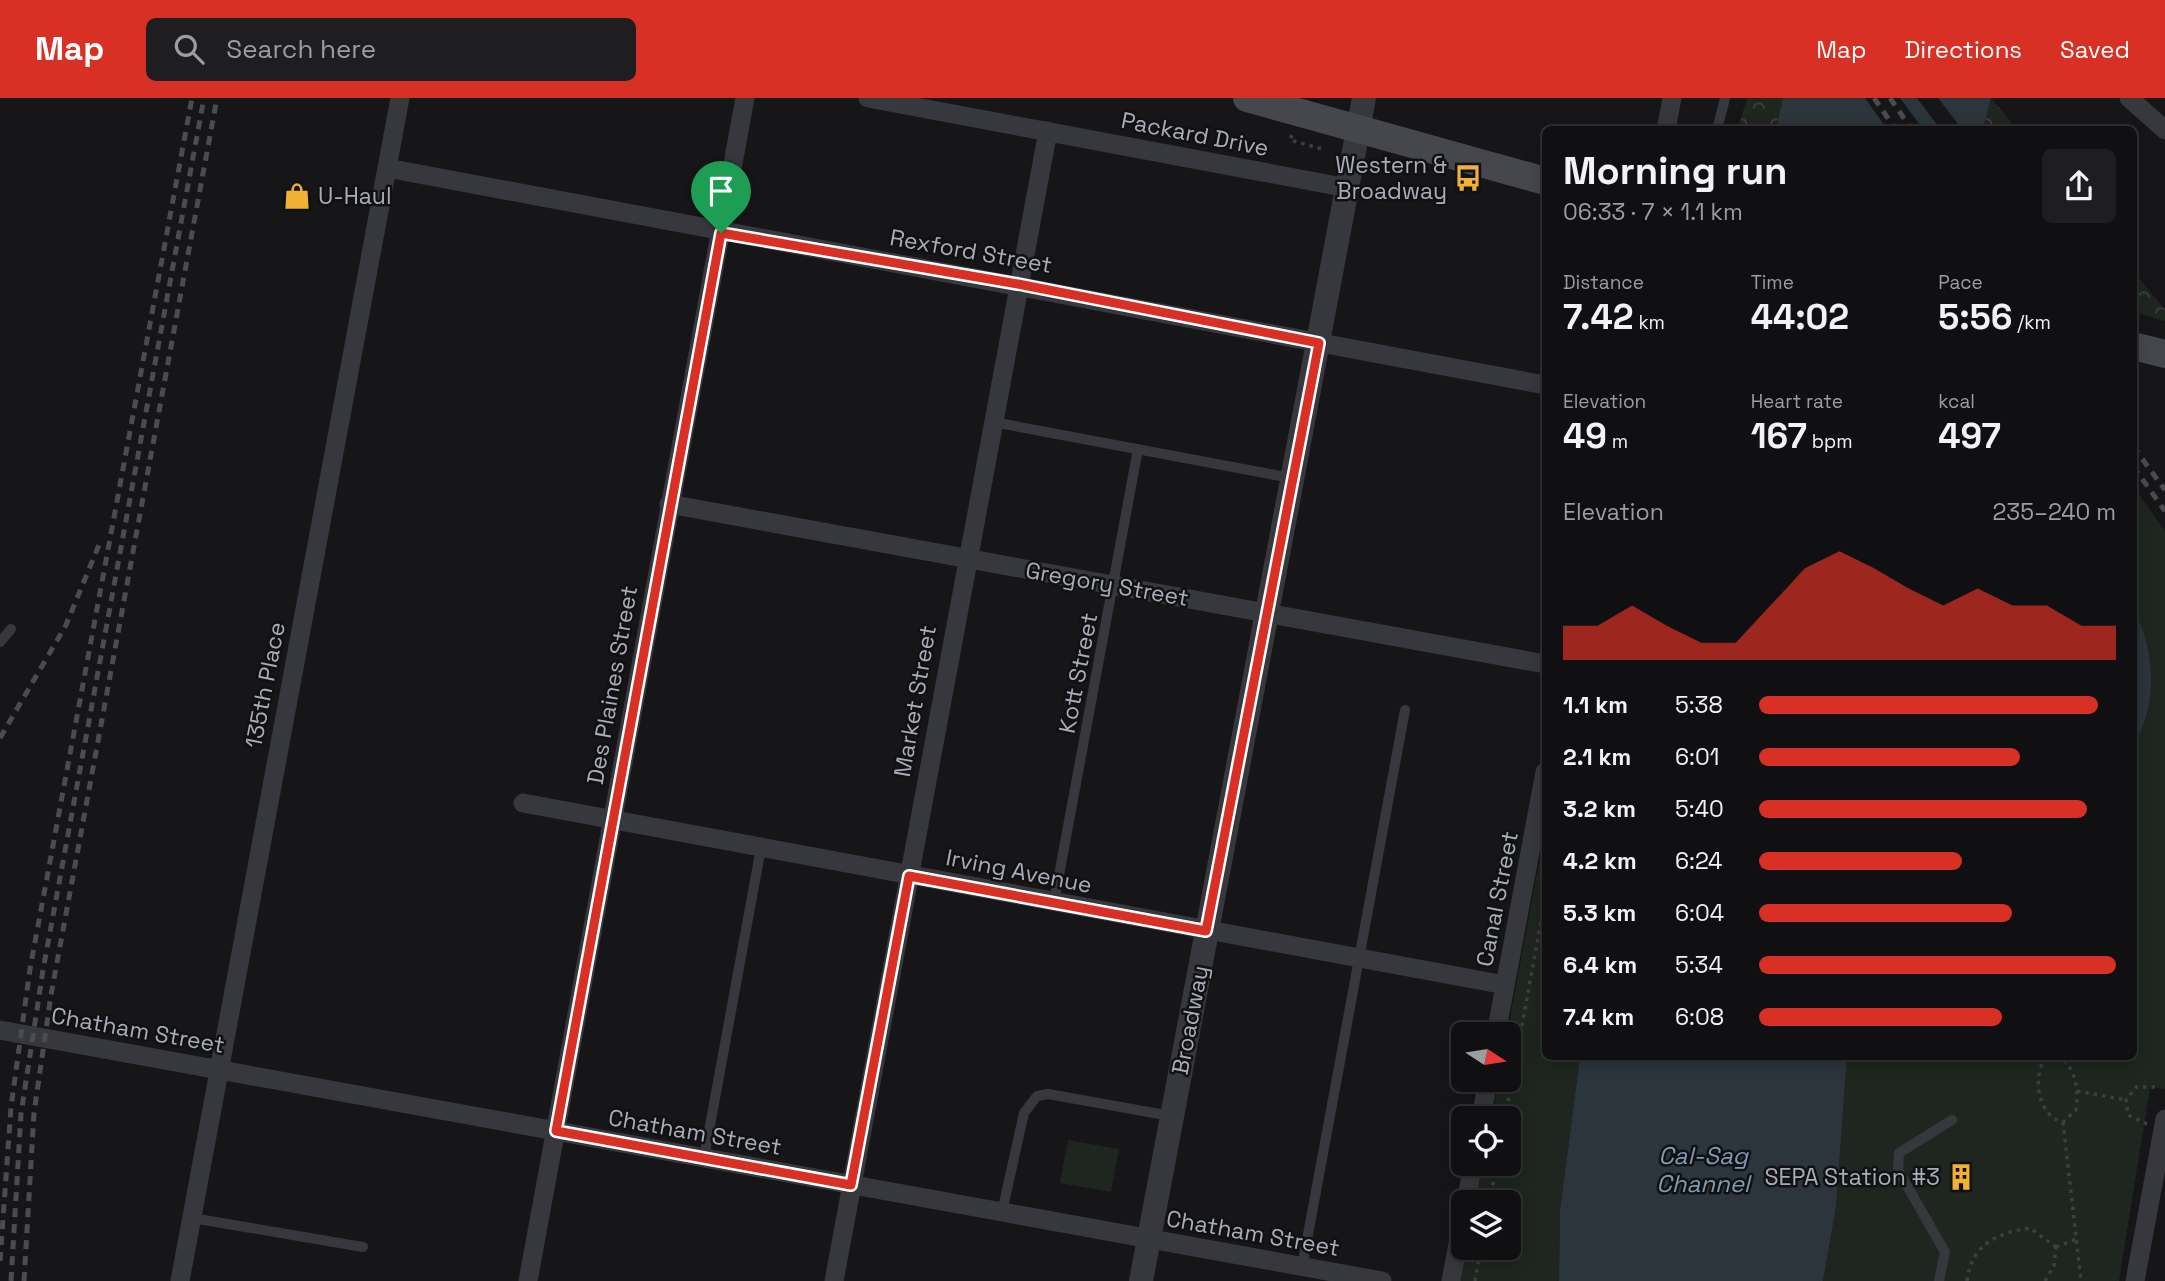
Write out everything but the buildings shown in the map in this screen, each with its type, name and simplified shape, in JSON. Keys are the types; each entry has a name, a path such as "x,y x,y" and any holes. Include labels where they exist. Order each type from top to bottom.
{"main road":[{"path":"1247,98 1296,124 1542,180"}],"street":[{"name":"135th Place","path":"180,1281 400,98"},
{"name":"Des Plaines Street","path":"528,1281 745,98"},
{"name":"Packard Drive","path":"868,98 1348,188"},
{"name":"Broadway","path":"1138,1280 1149,1239 1364,98"},
{"path":"1667,126 1672,98"},
{"path":"2129,98 2165,130"},
{"name":"Market Street","path":"834,1281 966,558 1048,131"},
{"name":"Rexford Street","path":"387,168 721,233 1018,284 1542,383"},
{"name":"Gregory Street","path":"669,504 1542,663"},
{"name":"Canal Street","path":"1498,1022 1542,788"},
{"name":"Irving Avenue","path":"523,803 1505,985"},
{"name":"Chatham Street","path":"0,1030 1382,1281"},
{"path":"2135,1281 2159,1122"},
{"path":"1451,1281 1455,1260"}],"lane":[{"path":"1718,126 1726,98"},
{"path":"992,422 1292,478"},
{"name":"Kott Street","path":"1054,903 1115,585 1138,449"},
{"path":"0,642 10,628"},
{"path":"1302,1267 1405,710"},
{"path":"704,1158 761,848"},
{"path":"1002,1212 1024,1113 1030,1101 1037,1096 1048,1094 1172,1116"},
{"path":"1939,1281 1945,1252 1898,1170 1899,1153 1952,1120"},
{"path":"192,1218 363,1248"}],"path":[{"path":"1296,124 1290,140 1322,149"},
{"path":"1507,1106 1542,916"},
{"path":"2044,1060 2039,1066 2041,1099 2045,1112 2055,1120 2063,1122"},
{"path":"2063,1122 2076,1110 2077,1091 2072,1069 2064,1060"},
{"path":"2157,1087 2136,1087 2126,1100 2126,1108 2133,1120 2159,1122"},
{"path":"2077,1091 2126,1100"},
{"path":"2063,1122 2081,1281"},
{"path":"1967,1281 1968,1270 1983,1247 1992,1237 2004,1232 2030,1228 2056,1247"},
{"path":"2056,1247 2076,1239"},
{"path":"2045,1281 2054,1265 2056,1247"},
{"path":"1475,1281 1479,1260"}],"green space":[{"path":"1747,98 1783,98 1777,126 1739,126"},
{"path":"1991,98 2014,126 1984,126"},
{"path":"2137,276 2165,310 2165,321 2137,313"},
{"path":"2137,492 2165,531 2165,1089 2150,1087 2119,1281 1823,1281 1836,1207 1847,1060 2137,1060"},
{"path":"1542,847 1542,1060 1580,1060 1560,1210 1559,1281 1461,1281 1465,1260 1521,1260 1521,1190 1478,1190 1481,1176 1521,1176 1521,1106 1494,1106 1496,1092 1521,1092 1521,1022 1509,1022"},
{"path":"1068,1140 1119,1149 1111,1192 1060,1183"}],"water":[{"path":"1783,98 1991,98 1984,126 1777,126"},
{"path":"2137,616 2146,642 2151,678 2147,713 2137,738"},
{"name":"Cal-Sag Channel","path":"1580,1060 1847,1060 1836,1207 1823,1281 1559,1281 1560,1210"}],"pier":[{"path":"1865,98 1900,98 1921,126 1885,126"},
{"path":"1917,98 1938,98 1960,126 1938,126"}],"railway":[{"path":"0,1261 11,1107 30,969 192,98"},
{"path":"11,1281 21,1114 43,970 204,98"},
{"path":"24,1281 34,1113 51,995 217,98"},
{"path":"1874,98 1893,126"},
{"path":"1890,98 1909,126"},
{"path":"2137,452 2165,490"},
{"path":"2137,472 2165,511"},
{"path":"0,738 66,625 101,540"}],"place":[{"name":"Western & Broadway","path":"1468,178"},
{"name":"U-Haul","path":"297,196"},
{"name":"SEPA Station #3","path":"1961,1177"}],"route":[{"path":"721,233 1018,284 1319,343 1206,931 909,876 851,1185 556,1131 669,504 721,233"}]}
